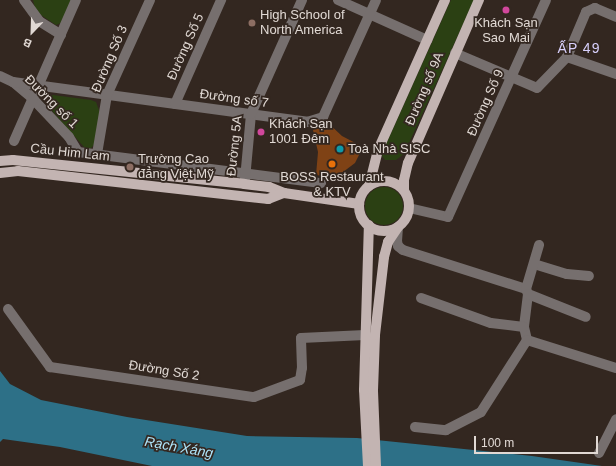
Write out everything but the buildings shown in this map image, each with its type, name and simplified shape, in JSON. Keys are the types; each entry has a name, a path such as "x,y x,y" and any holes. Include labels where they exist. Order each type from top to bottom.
{"main road":[{"name":"Đường số 9A","path":"369,186 378,150 445,0"},
{"name":"Đường số 9A","path":"404,190 404,180 408,162 479,0"},
{"name":"Cầu Him Lam","path":"0,161 13,160 244,184 269,188 284,193 359,204"},
{"name":"Cầu Him Lam","path":"0,173 18,172 268,199 284,193"},
{"path":"368,466 368,390 384,257 388,242 407,215 409,208 409,201 404,190 398,185 384,181 369,186 361,196 359,204 360,212 369,225 383,230 398,227"},
{"path":"369,225 365,335 368,390 376,466"}],"street":[{"path":"24,0 39,21 61,35"},
{"path":"14,141 76,0"},
{"name":"Đường Số 3","path":"97,154 107,95 150,0"},
{"name":"Đường Số 5","path":"174,104 222,0"},
{"name":"Đường 5A","path":"244,184 250,114 302,0"},
{"path":"338,0 427,40"},
{"name":"Đường số 7","path":"13,82 307,122 323,117 376,0"},
{"name":"Đường Số 9","path":"409,208 448,217 546,0"},
{"path":"455,53 537,88 567,57 586,12 595,8 616,17"},
{"path":"567,57 616,74"},
{"name":"Đường số 1","path":"0,76 13,82 33,99 69,137 78,152 97,154"},
{"path":"97,154 321,183"},
{"path":"97,154 186,166 186,178"},
{"path":"398,227 398,246 403,250 527,292 586,317"},
{"path":"415,427 446,430 481,412 527,340 524,327 527,292 539,245"},
{"path":"534,264 567,274 589,276"},
{"path":"421,298 491,323 524,327"},
{"name":"Đường Số 2","path":"8,309 50,367 254,398 300,380 302,368 301,338 365,335"},
{"path":"527,340 616,368"},
{"path":"599,453 616,419"}],"green space":[{"path":"33,0 72,0 61,23 56,25 41,15 35,8"},
{"path":"451,0 474,0 404,154 396,160 385,160 382,156 383,151"},
{"path":"53,95 96,102 100,113 94,145 91,148 88,149 84,147 46,104 48,96"},
{"path":"384,187 397,193 403,206 397,219 384,225 371,219 365,206 371,193"}],"water":[{"name":"Rạch Xáng","path":"0,371 10,384 41,400 127,417 247,436 357,438 532,456 602,466 152,466 60,447 3,439 0,442"}],"place":[{"name":"Khách Sạn Sao Mai","path":"506,10"},
{"name":"High School of North America","path":"252,23"},
{"name":"Khách Sạn 1001 Đêm","path":"261,132"},
{"name":"Toà Nhà SISC","path":"340,149"},
{"name":"BOSS Restaurant & KTV","path":"332,164"},
{"name":"Trường Cao đẳng Việt Mỹ","path":"130,167"}],"district":[{"name":"ẤP 49","path":"579,48"}]}
